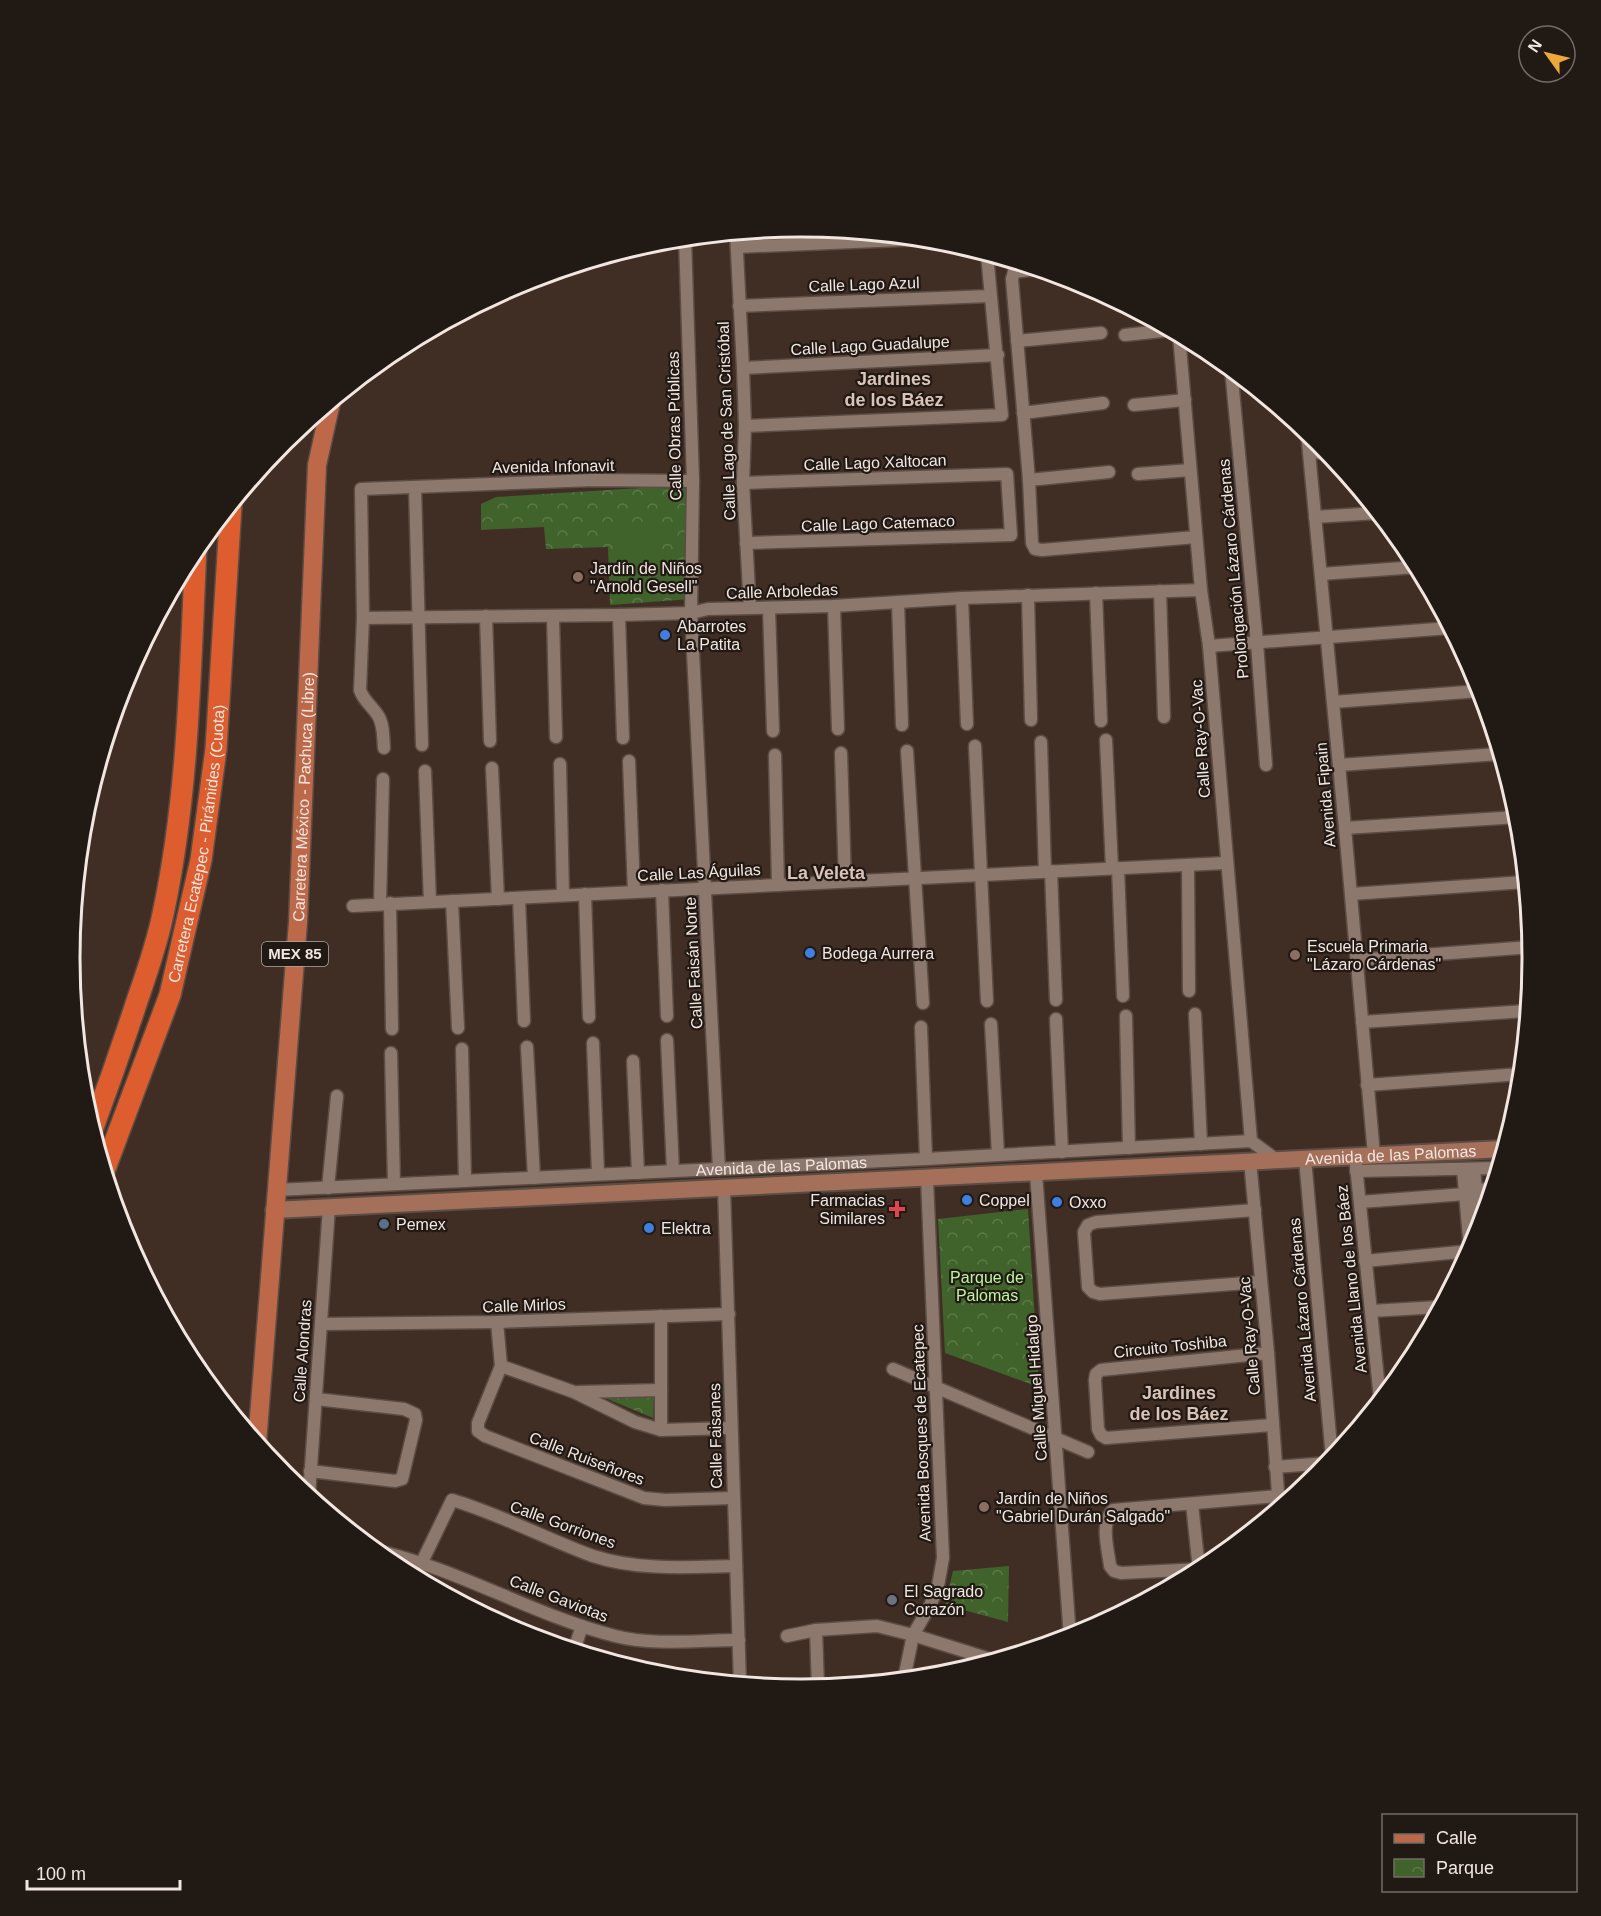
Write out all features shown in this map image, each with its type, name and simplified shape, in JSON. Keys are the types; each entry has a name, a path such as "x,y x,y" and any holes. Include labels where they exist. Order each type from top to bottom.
{"highway":[{"name":"Carretera Ecatepec - Pirámides (Cuota)","path":"108,1159 170,995 201,860 216,749 230,516"},
{"name":"Carretera Ecatepec - Pirámides (Cuota)","path":"97,1117 154,950 163,915 177,837 184,773 195,567"}],"main road":[{"name":"Carretera México - Pachuca (Libre)","path":"258,1433 298,922 317,465 329,413"},
{"name":"Avenida de las Palomas","path":"274,1210 1250,1161 1305,1159 1356,1163 1374,1155 1496,1149"}],"street":[{"name":"Calle Lago de San Cristóbal","path":"737,240 745,426 743,483 750,608"},
{"path":"737,247 873,241"},
{"name":"Calle Obras Públicas","path":"685,247 693,481 692,613"},
{"path":"745,426 1002,415 988,262"},
{"path":"1019,271 1014,272 1012,279 1032,543 1035,549 1196,537"},
{"name":"Calle Lago Azul","path":"739,306 990,296"},
{"path":"1125,335 1157,332"},
{"path":"1017,341 1101,333"},
{"name":"Calle Ray-O-Vac","path":"1180,346 1201,590 1209,646 1251,1141"},
{"name":"Calle Lago Guadalupe","path":"743,368 998,355"},
{"name":"Prolongación Lázaro Cárdenas","path":"1232,381 1266,765"},
{"path":"1134,405 1185,400"},
{"path":"1023,413 1103,403"},
{"name":"Avenida Fipain","path":"1308,446 1374,1155"},
{"path":"1309,453 1314,453"},
{"path":"1138,474 1190,470"},
{"path":"1029,480 1109,472"},
{"name":"Calle Lago Xaltocan","path":"743,483 1007,474 1011,535"},
{"name":"Avenida Infonavit","path":"363,618 361,489 594,480 693,481"},
{"path":"415,487 422,745"},
{"path":"1316,517 1368,514"},
{"name":"Calle Lago Catemaco","path":"746,543 1011,535"},
{"path":"1321,574 1407,568"},
{"name":"Calle Arboledas","path":"363,618 418,613 553,617 692,613 708,609 834,606 1028,595 1201,590"},
{"path":"1160,591 1164,717"},
{"path":"1096,593 1101,721"},
{"path":"1028,595 1031,720"},
{"path":"962,598 967,724"},
{"path":"898,602 902,725"},
{"path":"834,606 838,729"},
{"path":"769,608 773,731"},
{"name":"Calle Faisán Norte","path":"692,613 718,1169"},
{"path":"619,615 623,738"},
{"path":"486,616 490,741"},
{"path":"553,617 556,737"},
{"path":"363,618 360,690 362,696 379,716 384,748"},
{"path":"1209,646 1441,629"},
{"path":"1333,702 1471,692"},
{"path":"1106,740 1123,996"},
{"path":"1041,742 1056,1000"},
{"path":"975,746 987,1001"},
{"path":"907,751 923,1003"},
{"path":"841,753 845,881"},
{"path":"1339,765 1492,754"},
{"path":"775,755 778,885"},
{"path":"629,761 634,892"},
{"path":"560,764 563,896"},
{"path":"492,768 498,899"},
{"path":"425,771 430,902"},
{"path":"383,779 385,904 392,1029"},
{"path":"1345,828 1508,818"},
{"name":"Calle Las Águilas","path":"353,906 1226,863"},
{"path":"1188,865 1190,991"},
{"path":"1351,894 1517,882"},
{"path":"662,890 667,1016"},
{"path":"585,894 589,1017"},
{"path":"519,898 524,1021"},
{"path":"452,901 458,1028"},
{"path":"1356,960 1522,948"},
{"path":"1362,1022 1519,1012"},
{"path":"1195,1014 1201,1144"},
{"path":"1126,1016 1130,1148"},
{"path":"1056,1019 1062,1152"},
{"path":"991,1024 998,1155"},
{"path":"921,1027 926,1159"},
{"path":"667,1040 673,1171"},
{"path":"593,1043 598,1174"},
{"path":"527,1047 534,1178"},
{"path":"462,1049 465,1181"},
{"path":"391,1053 394,1184"},
{"path":"633,1061 638,1173"},
{"path":"1367,1085 1512,1075"},
{"path":"328,1188 337,1095"},
{"path":"1251,1141 1278,1161"},
{"name":"Avenida de las Palomas","path":"276,1190 1251,1141"},
{"name":"Avenida Lázaro Cárdenas","path":"1305,1159 1331,1446"},
{"name":"Calle Ray-O-Vac","path":"1250,1161 1268,1353 1278,1498"},
{"name":"Avenida de las Palomas","path":"1356,1163 1490,1168"},
{"name":"Avenida Llano de los Báez","path":"1356,1163 1365,1261 1382,1385"},
{"path":"1469,1169 1470,1225"},
{"name":"Calle Miguel Hidalgo","path":"1036,1173 1070,1626"},
{"name":"Avenida Bosques de Ecatepec","path":"906,1671 914,1635 938,1586 943,1558 927,1178"},
{"name":"Calle Faisanes","path":"724,1188 740,1676"},
{"path":"1359,1202 1483,1191"},
{"path":"1471,1192 1477,1207"},
{"name":"Calle Alondras","path":"309,1485 328,1207"},
{"path":"1255,1210 1096,1222 1088,1224 1084,1232 1088,1287 1100,1294 1260,1282"},
{"path":"1365,1261 1459,1251"},
{"path":"1371,1311 1431,1307"},
{"name":"Calle Mirlos","path":"321,1324 497,1322 729,1314"},
{"path":"661,1316 661,1430"},
{"path":"497,1322 501,1366 574,1392 635,1422 661,1430 731,1428"},
{"name":"Circuito Toshiba","path":"1268,1353 1101,1370 1096,1374 1095,1380 1098,1429 1106,1438 1273,1425"},
{"name":"Calle Ruiseñores","path":"501,1366 478,1423 478,1431 485,1436 644,1498 665,1500 733,1498"},
{"path":"893,1369 1088,1452"},
{"path":"574,1392 661,1390"},
{"path":"310,1470 395,1481 402,1479 416,1420 415,1414 404,1409 316,1399"},
{"path":"1275,1467 1314,1464"},
{"name":"Calle Gorriones","path":"422,1562 452,1500 595,1557 660,1567 736,1566"},
{"path":"1180,1570 1121,1573 1114,1571 1110,1566 1107,1516 1113,1510 1192,1504 1273,1502"},
{"path":"1192,1504 1199,1558"},
{"name":"Calle Gaviotas","path":"399,1556 422,1562 582,1626 617,1637 645,1641 739,1640"},
{"path":"576,1643 582,1626"},
{"path":"787,1636 816,1630 878,1626 980,1656"},
{"path":"816,1630 818,1678"}],"green space":[{"path":"688,485 691,599 610,605 608,547 546,549 544,527 481,530 481,504 496,497"},
{"path":"659,523 660,591 615,592 614,524"},
{"name":"Parque de Palomas","path":"1028,1209 1039,1387 945,1353 938,1219"},
{"path":"1016,1332 1017,1351 981,1354 980,1335"},
{"path":"654,1395 653,1418 603,1397"},
{"path":"1009,1566 1008,1622 945,1605 953,1571"}],"place":[{"name":"Jardín de Niños \"Arnold Gesell\"","path":"578,577"},
{"name":"Abarrotes La Patita","path":"665,635"},
{"name":"Bodega Aurrera","path":"810,953"},
{"name":"Escuela Primaria \"Lázaro Cárdenas\"","path":"1295,955"},
{"name":"Coppel","path":"967,1200"},
{"name":"Oxxo","path":"1057,1202"},
{"name":"Farmacias Similares","path":"897,1209"},
{"name":"Pemex","path":"384,1224"},
{"name":"Elektra","path":"649,1228"},
{"name":"Jardín de Niños \"Gabriel Durán Salgado\"","path":"984,1507"},
{"name":"El Sagrado Corazón","path":"892,1600"}],"district":[{"name":"Jardines de los Báez","path":"894,389"},
{"name":"La Veleta","path":"826,873"},
{"name":"Jardines de los Báez","path":"1179,1403"}]}
